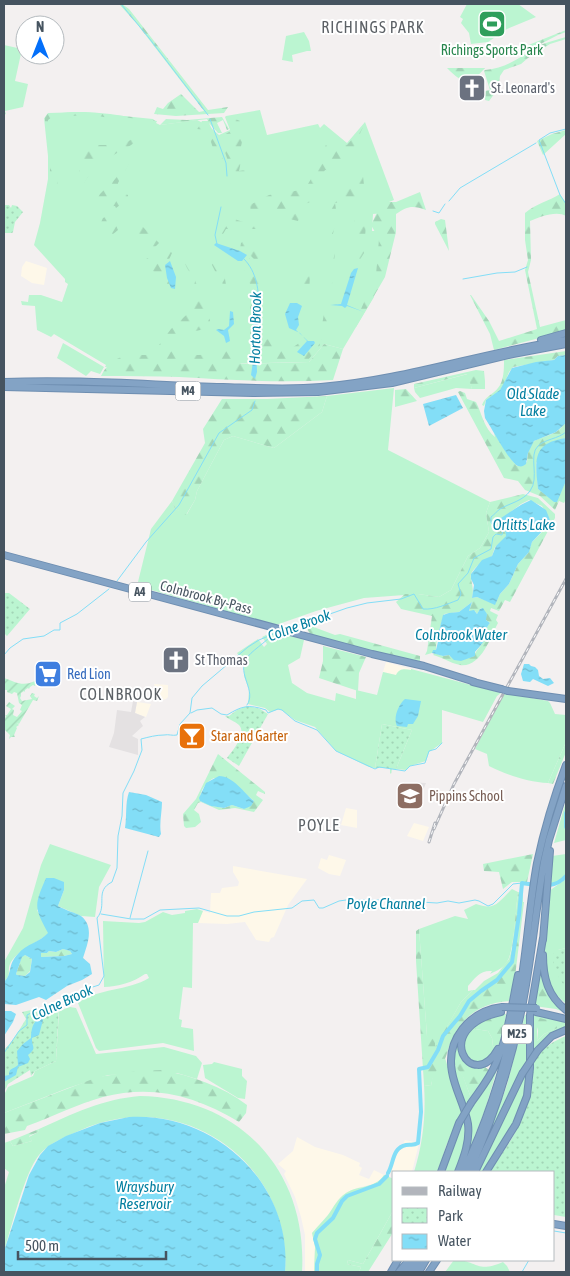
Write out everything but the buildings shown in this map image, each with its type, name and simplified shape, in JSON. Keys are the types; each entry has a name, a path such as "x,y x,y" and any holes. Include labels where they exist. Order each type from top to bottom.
{"highway":[{"path":"502,354 566,333"},
{"name":"M4","path":"4,382 261,388 319,387 403,376 566,340"},
{"name":"M4","path":"4,387 252,393 318,392 392,383 502,354 566,346"},
{"name":"Colnbrook By-Pass","path":"4,555 402,662 422,670 505,690 535,696 566,699"},
{"name":"M25","path":"469,1171 491,1119 512,1055 525,992 548,818 566,765"},
{"name":"M25","path":"441,1171 459,1124 495,1065 502,1048 549,840 566,786"},
{"name":"M25","path":"487,1171 516,1124 527,1096 530,1076 530,1015 543,938 547,890 539,884"},
{"name":"M25","path":"543,938 546,983 555,1000 566,1010"},
{"name":"M25","path":"463,1171 485,1121 508,1049 520,994 524,955"},
{"name":"M25","path":"501,1009 481,1018 466,1031 460,1044 463,1057 470,1063 488,1062 497,1052 506,1030"},
{"name":"M25","path":"458,1171 468,1142 465,1112 452,1075 451,1060 459,1032 470,1020 485,1011 501,1009 536,1010 566,1018"},
{"name":"M25","path":"474,1171 522,1074 538,1050 552,1036 566,1030"},
{"path":"390,1272 397,1261"},
{"path":"399,1272 407,1261"},
{"path":"406,1272 413,1261"},
{"path":"412,1272 420,1261"},
{"path":"419,1272 425,1261"},
{"path":"429,1272 436,1261"}],"shaded area":[{"path":"26,261 47,268 44,285 32,283 21,276 22,267"},
{"path":"386,662 411,670 396,675 383,672"},
{"path":"154,684 168,685 168,697 166,699 159,701"},
{"path":"133,701 137,702 135,713 145,717 140,721 143,726 132,736 138,739 138,755 109,747 114,733 117,710 131,712"},
{"path":"137,702 151,704 146,717 135,713"},
{"name":"Pippins School","path":"404,782 426,783 415,810 399,804 399,795 404,795"},
{"path":"346,808 357,810 357,828 341,825"},
{"path":"414,823 429,827 423,841 407,836"},
{"path":"329,855 346,860 340,876 329,874 318,868 321,858 327,860"},
{"path":"233,866 307,879 288,905 274,937 269,942 256,940 245,922 227,924 198,923 203,911 210,913 211,893 220,893 222,888 238,886 239,882 233,872"},
{"path":"297,1137 315,1147 343,1155 360,1163 359,1166 362,1168 359,1175 369,1179 374,1170 384,1175 378,1182 347,1192 338,1200 312,1233 315,1247 314,1272 305,1272 305,1235 301,1217 295,1197 284,1174 286,1171 278,1164 293,1151"},
{"path":"405,1140 419,1143 412,1171 392,1171 392,1173 389,1173 395,1155"}],"green space":[{"path":"119,4 129,9 208,110 228,107 224,113 176,116 154,114 157,107 163,109 181,94 199,112 204,111 137,24"},
{"name":"Richings Sports Park","path":"467,4 518,4 536,17 507,29 488,42 471,44 469,33 461,23 463,19 460,17"},
{"path":"566,30 566,32 519,55 516,54 516,50"},
{"path":"304,32 309,41 311,51 292,55 293,62 282,60 286,36"},
{"path":"566,37 566,39 550,44 521,64 504,70 500,76 498,89 489,101 485,100 485,91 490,90 485,70 502,66 543,44"},
{"path":"4,45 15,47 15,65 18,65 15,81 28,84 23,107 5,111 6,114 4,115"},
{"path":"447,68 485,68 475,78 466,81 457,77"},
{"path":"260,110 267,135 318,124 320,128 324,124 347,143 365,122 394,200 384,204 383,213 373,214 372,231 382,231 374,297 343,349 324,344 309,362 105,367 106,365 54,334 51,337 37,330 35,306 22,305 21,301 28,302 29,295 41,295 62,302 68,284 34,245 48,179 48,156 44,118 55,114 84,112 157,121 156,123 160,125 197,120 201,122 201,128 211,128 219,135 230,130 226,116"},
{"path":"83,112 153,119 155,121 92,115 52,117 48,120 48,127 45,125 45,117 48,113"},
{"path":"222,117 229,129 227,130 223,120 217,123 222,133 218,133 209,123 222,157 223,178 207,130 197,129 202,121 208,121 207,119 160,125 166,119 187,120"},
{"path":"227,118 240,121 235,128 242,142 238,159 241,161 239,171 246,170 248,163 250,165 251,180 231,184 229,164 220,137 231,131"},
{"path":"363,127 354,147 335,171 325,170 315,188 308,184 324,157 325,146 335,139 347,145"},
{"path":"566,130 566,134 543,155 537,141"},
{"path":"134,138 137,139 99,166 84,183 78,180 82,146 87,150 92,145 107,145 116,148"},
{"path":"132,154 134,155 118,183 118,191 128,195 128,198 133,203 120,205 116,208 115,206 93,206 100,194 116,178"},
{"path":"50,155 53,155 55,169 59,171 57,186 50,181"},
{"path":"367,160 371,163 363,176 364,185 353,203 346,201 335,203 337,216 332,238 330,205"},
{"path":"301,190 316,196 316,200 305,204 298,221 269,214 267,208 259,215 251,213 250,205 269,195"},
{"path":"420,192 426,210 410,207 396,214 396,232 385,277 356,327 354,325 376,275 379,239 371,225 382,202 396,202"},
{"path":"560,194 566,203 566,216 553,214 530,221 531,260 528,272 540,327 566,320 566,331 494,350 490,334 470,295 489,321 499,341 537,329 525,270 528,260 525,240 525,213"},
{"path":"4,205 9,205 11,208 12,205 17,206 23,212 15,222 12,233 4,233"},
{"path":"230,213 237,220 266,229 226,229 223,234 225,243 218,243 218,233 224,214"},
{"path":"109,215 115,221 118,230 112,235 108,234 104,228 97,231 103,218"},
{"path":"355,219 366,223 364,253 359,261 354,233"},
{"path":"441,219 445,220 449,251 435,224 435,222"},
{"path":"141,225 159,243 150,252 137,248 129,235"},
{"path":"251,234 259,247 257,262 247,252 240,249 241,243"},
{"path":"181,247 188,247 194,276 186,267"},
{"path":"211,247 222,260 226,285 221,283 210,261"},
{"path":"167,248 172,253 166,271 170,283 165,290 161,279 145,263 147,258 154,260"},
{"path":"335,251 328,329 319,343 320,345 308,360 257,360 263,340 270,339 280,346 292,348 309,336 319,342"},
{"path":"248,257 259,274 263,294 261,337 250,335 250,284 242,263"},
{"path":"307,274 310,275 309,290 307,298 303,303 300,301 301,288"},
{"path":"195,279 202,305 210,320 209,327 177,334 159,345 171,329 195,307 192,283"},
{"path":"63,343 104,367 100,374 91,371 86,376 57,358"},
{"path":"324,344 343,349 333,380 275,381 101,376 107,367 121,357 164,354 176,350 199,355 220,349 232,353 241,364 309,362"},
{"path":"566,351 566,355 558,356 554,360 513,367 503,387 486,400 484,406 482,405 485,400 500,385 504,360"},
{"path":"476,370 484,371 485,389 472,389 467,374 414,388 414,384"},
{"path":"468,374 472,389 456,388 420,398 415,392 414,388"},
{"path":"394,388 388,450 490,502 486,513 489,532 480,548 468,556 451,590 439,597 418,594 364,598 316,611 276,625 137,586 151,529 172,501 175,509 187,514 224,440 233,436 274,448 322,412 327,396"},
{"path":"406,389 417,401 395,407 395,390"},
{"path":"458,392 465,393 467,399 476,402 488,429 495,437 494,433 517,466 527,462 529,448 534,441 556,432 566,423 566,438 550,443 536,463 538,489 556,502 566,481 566,499 564,503 559,501 555,510 540,496 525,490 518,481 504,478"},
{"path":"327,396 322,412 274,448 233,436 224,440 186,515 175,509 172,501 205,443 203,429 222,399"},
{"path":"523,494 538,498 555,514 555,518 510,602 505,600 499,611 491,608 490,611 498,615 496,620 498,623 488,644 479,657 467,665 460,665 433,655 435,653 443,656 449,655 458,660 474,656 483,642 490,623 486,620 481,608 477,614 475,611 469,611 472,602 459,612 444,614 436,650 425,655 432,616 401,609 396,602 405,594 439,597 451,590 468,556 480,548 489,532 486,513 490,502","holes":["529,500 542,506 550,520 550,524 532,542 528,553 518,564 509,584 500,594 495,604 477,597 472,598 471,575 478,565 492,556 495,547 505,539 507,532 504,526 504,517"]},
{"path":"4,593 9,593 30,609 7,636 4,633"},
{"path":"311,626 335,635 340,634 420,656 420,661 402,659 311,635 307,629"},
{"path":"274,631 304,640 300,658 288,665 292,683 307,693 335,701 336,693 356,699 356,690 377,695 383,672 396,675 400,670 404,669 411,669 501,693 497,696 483,722 442,710 442,743 429,752 426,761 410,766 406,770 396,769 412,730 382,724 375,768 369,767 336,751 315,727 295,720 280,709 270,712 265,708 248,704 249,690 244,676 244,665 237,653 258,639 264,647 267,644 262,637"},
{"path":"323,646 366,657 359,673 358,691 319,678 323,661"},
{"path":"4,678 23,684 35,681 35,686 33,685 21,693 20,698 22,701 32,699 30,696 32,693 37,698 39,696 37,701 33,700 19,724 17,723 19,725 16,727 15,737 9,739 10,735 4,729 4,721 5,715 11,709 6,706 9,702 15,706 12,709 14,710 13,715 17,717 22,711 20,710 22,705 19,703 17,693 14,692 12,694 4,690"},
{"path":"504,693 548,701 555,714 566,715 566,742 548,783 525,780 489,766 487,754 475,749"},
{"path":"247,706 260,709 268,714 239,766 227,758 238,742 241,729 239,725 225,716 229,716"},
{"path":"382,724 412,730 396,769 392,769 391,774 390,768 375,768"},
{"path":"566,742 566,752 553,784 548,783"},
{"path":"218,754 265,792 265,794 258,791 256,795 263,800 254,812 235,808 219,810 201,802 198,803 194,810 199,814 201,822 195,827 186,828 184,826 183,814 196,799","holes":["214,778 246,794 254,801 244,809 232,805 224,808 212,806 200,801 204,787"]},
{"path":"566,801 566,840 554,843"},
{"path":"50,844 111,865 99,887 95,917 81,916 58,906 64,890 37,910 49,933 13,959 9,966 9,975 4,982 4,962 23,928 41,865"},
{"path":"533,854 527,882 512,882 503,889 499,872 484,871 483,864"},
{"path":"566,854 566,875 557,883 549,884 552,856"},
{"path":"566,879 566,948 558,950 566,988 566,1004 555,993 550,983 545,957 545,944 549,891"},
{"path":"512,889 518,892 513,938 508,960 503,967 490,974 492,971 481,973 468,986 468,991 473,990 461,1002 435,1048 427,1036 419,929 455,916 468,919 464,910 476,904 492,906"},
{"path":"518,892 523,893 524,902 515,977 509,1001 480,1008 466,1019 455,1034 445,1059 433,1077 431,1086 424,1085 416,961 416,931 419,929 427,1036 435,1038 435,1047 461,1002 484,981 498,973 509,959 512,949"},
{"path":"197,909 203,911 198,923 193,923 192,988 183,987 179,1019 182,1020 181,1027 193,1029 194,1051 163,1043 99,1051 96,1048 78,1003 86,998 132,985 149,978 145,974 125,984 104,987 103,921 139,923 145,922 163,912 172,915"},
{"path":"566,948 566,988 556,972 553,954 558,950"},
{"path":"63,949 70,951 72,954 41,957 40,953 56,952"},
{"path":"25,955 32,959 30,971 25,976 17,975 22,956"},
{"path":"541,964 542,974 566,1013 556,1009 534,1006"},
{"path":"541,978 544,991 554,1004 538,1003"},
{"path":"59,1004 56,1061 35,1071 31,1076 30,1070 8,1084 4,1092 4,1050 13,1040 26,1019 22,1012"},
{"path":"70,1007 76,1008 96,1054 164,1047 196,1056 202,1063 197,1079 177,1073 108,1075 68,1088 4,1113 4,1095 8,1087 33,1076 35,1071 56,1061 59,1011"},
{"path":"506,1014 499,1044 493,1047 492,1038 488,1031 475,1029 473,1026 497,1015"},
{"path":"525,1015 528,1015 527,1061 486,1142 507,1085"},
{"path":"532,1015 566,1022 566,1029 532,1054","holes":["537,1025 563,1025 544,1034 537,1041"]},
{"path":"536,1017 564,1025 544,1034 537,1041"},
{"path":"473,1026 475,1029 488,1031 492,1038 493,1047 499,1044 490,1059 474,1062 467,1058 464,1040 466,1034"},
{"path":"566,1036 566,1217 555,1215 555,1171 490,1171 510,1142 520,1122 534,1062 541,1052"},
{"path":"458,1039 455,1065 463,1076 470,1095 474,1095 466,1107 459,1089 452,1059"},
{"path":"458,1050 462,1060 471,1067 485,1067 489,1070 474,1095 470,1095 463,1077 455,1065 455,1051"},
{"path":"501,1056 485,1110 464,1163 467,1115"},
{"path":"445,1058 462,1111 446,1146 438,1171 414,1171 420,1151 423,1129 425,1108 424,1085 431,1086 433,1074"},
{"path":"214,1062 242,1069 242,1076 247,1081 245,1099 238,1098 205,1078 203,1065"},
{"path":"162,1070 184,1075 227,1092 247,1105 246,1113 239,1122 207,1105 174,1095 157,1092 121,1093 84,1103 27,1126 25,1130 4,1134 4,1113 98,1077 137,1071"},
{"path":"528,1070 524,1099 514,1124 485,1171 478,1171"},
{"path":"140,1096 176,1100 208,1110 237,1126 261,1147 280,1172 293,1202 301,1236 302,1272 285,1272 282,1233 270,1198 250,1167 223,1143 192,1126 156,1118 119,1119 81,1130 58,1140 43,1150 28,1174 4,1251 4,1188 9,1172 4,1168 4,1143 10,1141 13,1146 32,1141 29,1137 38,1132 39,1129 76,1113 113,1100"},
{"path":"464,1120 464,1140 456,1171 444,1171"},
{"path":"39,1129 38,1132 29,1136 32,1141 13,1146 10,1141"},
{"path":"384,1175 392,1178 392,1213 363,1264 348,1260 347,1264 361,1267 359,1272 314,1272 315,1247 312,1233 343,1195 376,1183"},
{"path":"392,1213 392,1234 368,1272 359,1272 361,1267 347,1264 348,1260 363,1264"},
{"path":"453,1261 462,1261 482,1267 503,1262 510,1272 445,1272"}],"water":[{"path":"216,243 247,255 242,261 238,261 214,245"},
{"path":"170,261 176,277 175,289 171,288 167,278 165,265"},
{"path":"358,268 347,305 364,312 347,306 345,308 330,305 341,304 351,273 354,269"},
{"path":"290,303 297,303 302,306 298,317 299,325 296,330 299,332 289,328 285,314"},
{"path":"259,309 258,329 260,337 256,348 257,372 255,379 251,375 253,361 252,337 254,314"},
{"path":"230,311 233,312 234,324 228,330 230,341 226,343 224,336 216,330 224,330 229,326"},
{"path":"303,336 308,341 314,341 315,343 304,356 297,352 307,341"},
{"name":"Old Slade Lake","path":"566,355 566,423 556,432 534,441 528,453 526,464 518,466 506,452 485,418 486,400 500,390 512,368 554,360 558,356"},
{"path":"456,395 463,408 429,426 423,404"},
{"name":"Orlitts Lake","path":"566,438 566,481 557,502 554,502 538,489 536,470 538,454 547,444"},
{"name":"Orlitts Lake","path":"531,500 546,510 550,520 549,524 532,542 529,552 518,564 509,584 500,594 495,605 477,597 472,598 474,585 471,574 482,560 492,556 496,546 506,536 505,528 498,523 498,520"},
{"name":"Colnbrook Water","path":"472,602 469,611 474,610 477,614 483,608 487,614 486,620 490,623 486,629 482,644 475,652 475,656 461,661 454,660 449,655 443,656 432,653 433,650 436,650 439,638 438,632 443,615 459,612"},
{"path":"524,664 535,667 538,670 539,676 543,679 550,678 554,683 548,686 533,679 530,682 523,681 521,674"},
{"path":"405,699 421,701 418,716 413,724 408,724 407,727 397,726 397,712"},
{"path":"219,776 229,779 254,801 251,806 244,809 232,805 224,808 211,806 200,801 199,798 206,783"},
{"path":"129,792 146,795 162,802 161,834 159,837 125,828"},
{"path":"46,878 54,878 64,882 64,890 58,906 81,916 88,925 89,936 83,958 90,964 92,974 67,986 46,1000 39,997 16,1005 4,1004 4,982 15,958 21,951 48,933 37,906","holes":["63,949 70,951 72,954 41,957 41,953 56,952","25,955 32,959 30,972 25,976 17,975 22,957"]},
{"path":"4,1011 11,1011 16,1014 4,1036"},
{"path":"40,1017 43,1020 39,1035 32,1038 33,1048 28,1055 30,1059 28,1063 18,1067 16,1075 4,1082 4,1076 9,1075 9,1072 18,1065 17,1051 31,1038 33,1026"},
{"name":"Wraysbury Reservoir","path":"129,1117 161,1119 191,1127 218,1141 242,1160 262,1183 276,1210 284,1240 285,1272 4,1272 4,1251 29,1175 40,1155 48,1146 66,1136 100,1123"}],"waterway":[{"name":"Horton Brook","path":"121,4 208,115"},
{"name":"Horton Brook","path":"210,119 226,163 227,176"},
{"path":"566,129 550,133 539,140 560,195 566,204"},
{"path":"449,201 460,188 536,143"},
{"path":"433,211 439,213 445,204"},
{"name":"Horton Brook","path":"217,244 215,235 221,207"},
{"name":"Horton Brook","path":"244,259 252,270 256,282 259,309"},
{"path":"463,279 515,272 527,267"},
{"name":"Horton Brook","path":"117,581 146,542 179,505 219,433 252,410 255,401"},
{"name":"Colne Brook","path":"287,629 347,608 367,603 401,599 414,594 423,609 436,608 458,600 461,594 458,584 468,573 474,558 491,549 493,537 496,534 502,535 503,530 491,523 491,517 500,509 520,500 530,491 534,480 535,450 541,444 566,432"},
{"name":"Horton Brook","path":"4,655 23,639 44,636 54,630 60,630 60,623 77,614 109,589"},
{"name":"Colne Brook","path":"4,1053 19,1031 27,1025 27,1015 35,1011 57,1006 74,993 99,985 104,976 97,918 100,913 102,894 112,882 117,868 118,836 122,816 123,793 142,750 141,739 158,735 177,735 180,724 190,713 192,698 202,686 248,647 278,632"},
{"path":"247,705 250,694 244,671 246,659 272,635"},
{"path":"191,713 197,710 212,708 221,714 227,715 241,708 250,707 266,710 268,713 278,709 282,710 295,721 317,730 336,751 375,769 379,767 405,771 410,766 425,763 429,751 436,749 442,743"},
{"path":"566,813 566,827"},
{"path":"130,918 148,851"},
{"path":"388,1173 398,1149 406,1145 418,1143 421,1112 419,1069 428,1067 438,1050 443,1036 460,1016 469,1001 497,980 512,962 522,883 546,886 556,883 566,876"},
{"name":"Poyle Channel","path":"101,914 131,919 144,919 160,910 199,908 227,916 239,916 254,912 292,908 302,901 314,900 319,908 346,900 437,903 448,901 459,903 475,900 488,906 493,904 513,884 522,883"},
{"path":"317,1272 320,1255 315,1239 317,1233 333,1218 342,1201 347,1196 379,1184 387,1176"},
{"path":"555,1231 566,1233"},
{"path":"522,1272 528,1261"}],"railway":[{"path":"434,829 454,784 566,579"},
{"path":"429,842 435,823"}],"place":[{"name":"Richings Sports Park","path":"492,24"},
{"name":"St. Leonard's","path":"472,88"},
{"name":"St Thomas","path":"176,660"},
{"name":"Red Lion","path":"48,674"},
{"name":"Star and Garter","path":"192,736"},
{"name":"Pippins School","path":"410,796"}],"district":[{"name":"RICHINGS PARK","path":"373,27"},
{"name":"COLNBROOK","path":"121,694"},
{"name":"POYLE","path":"319,825"}]}
